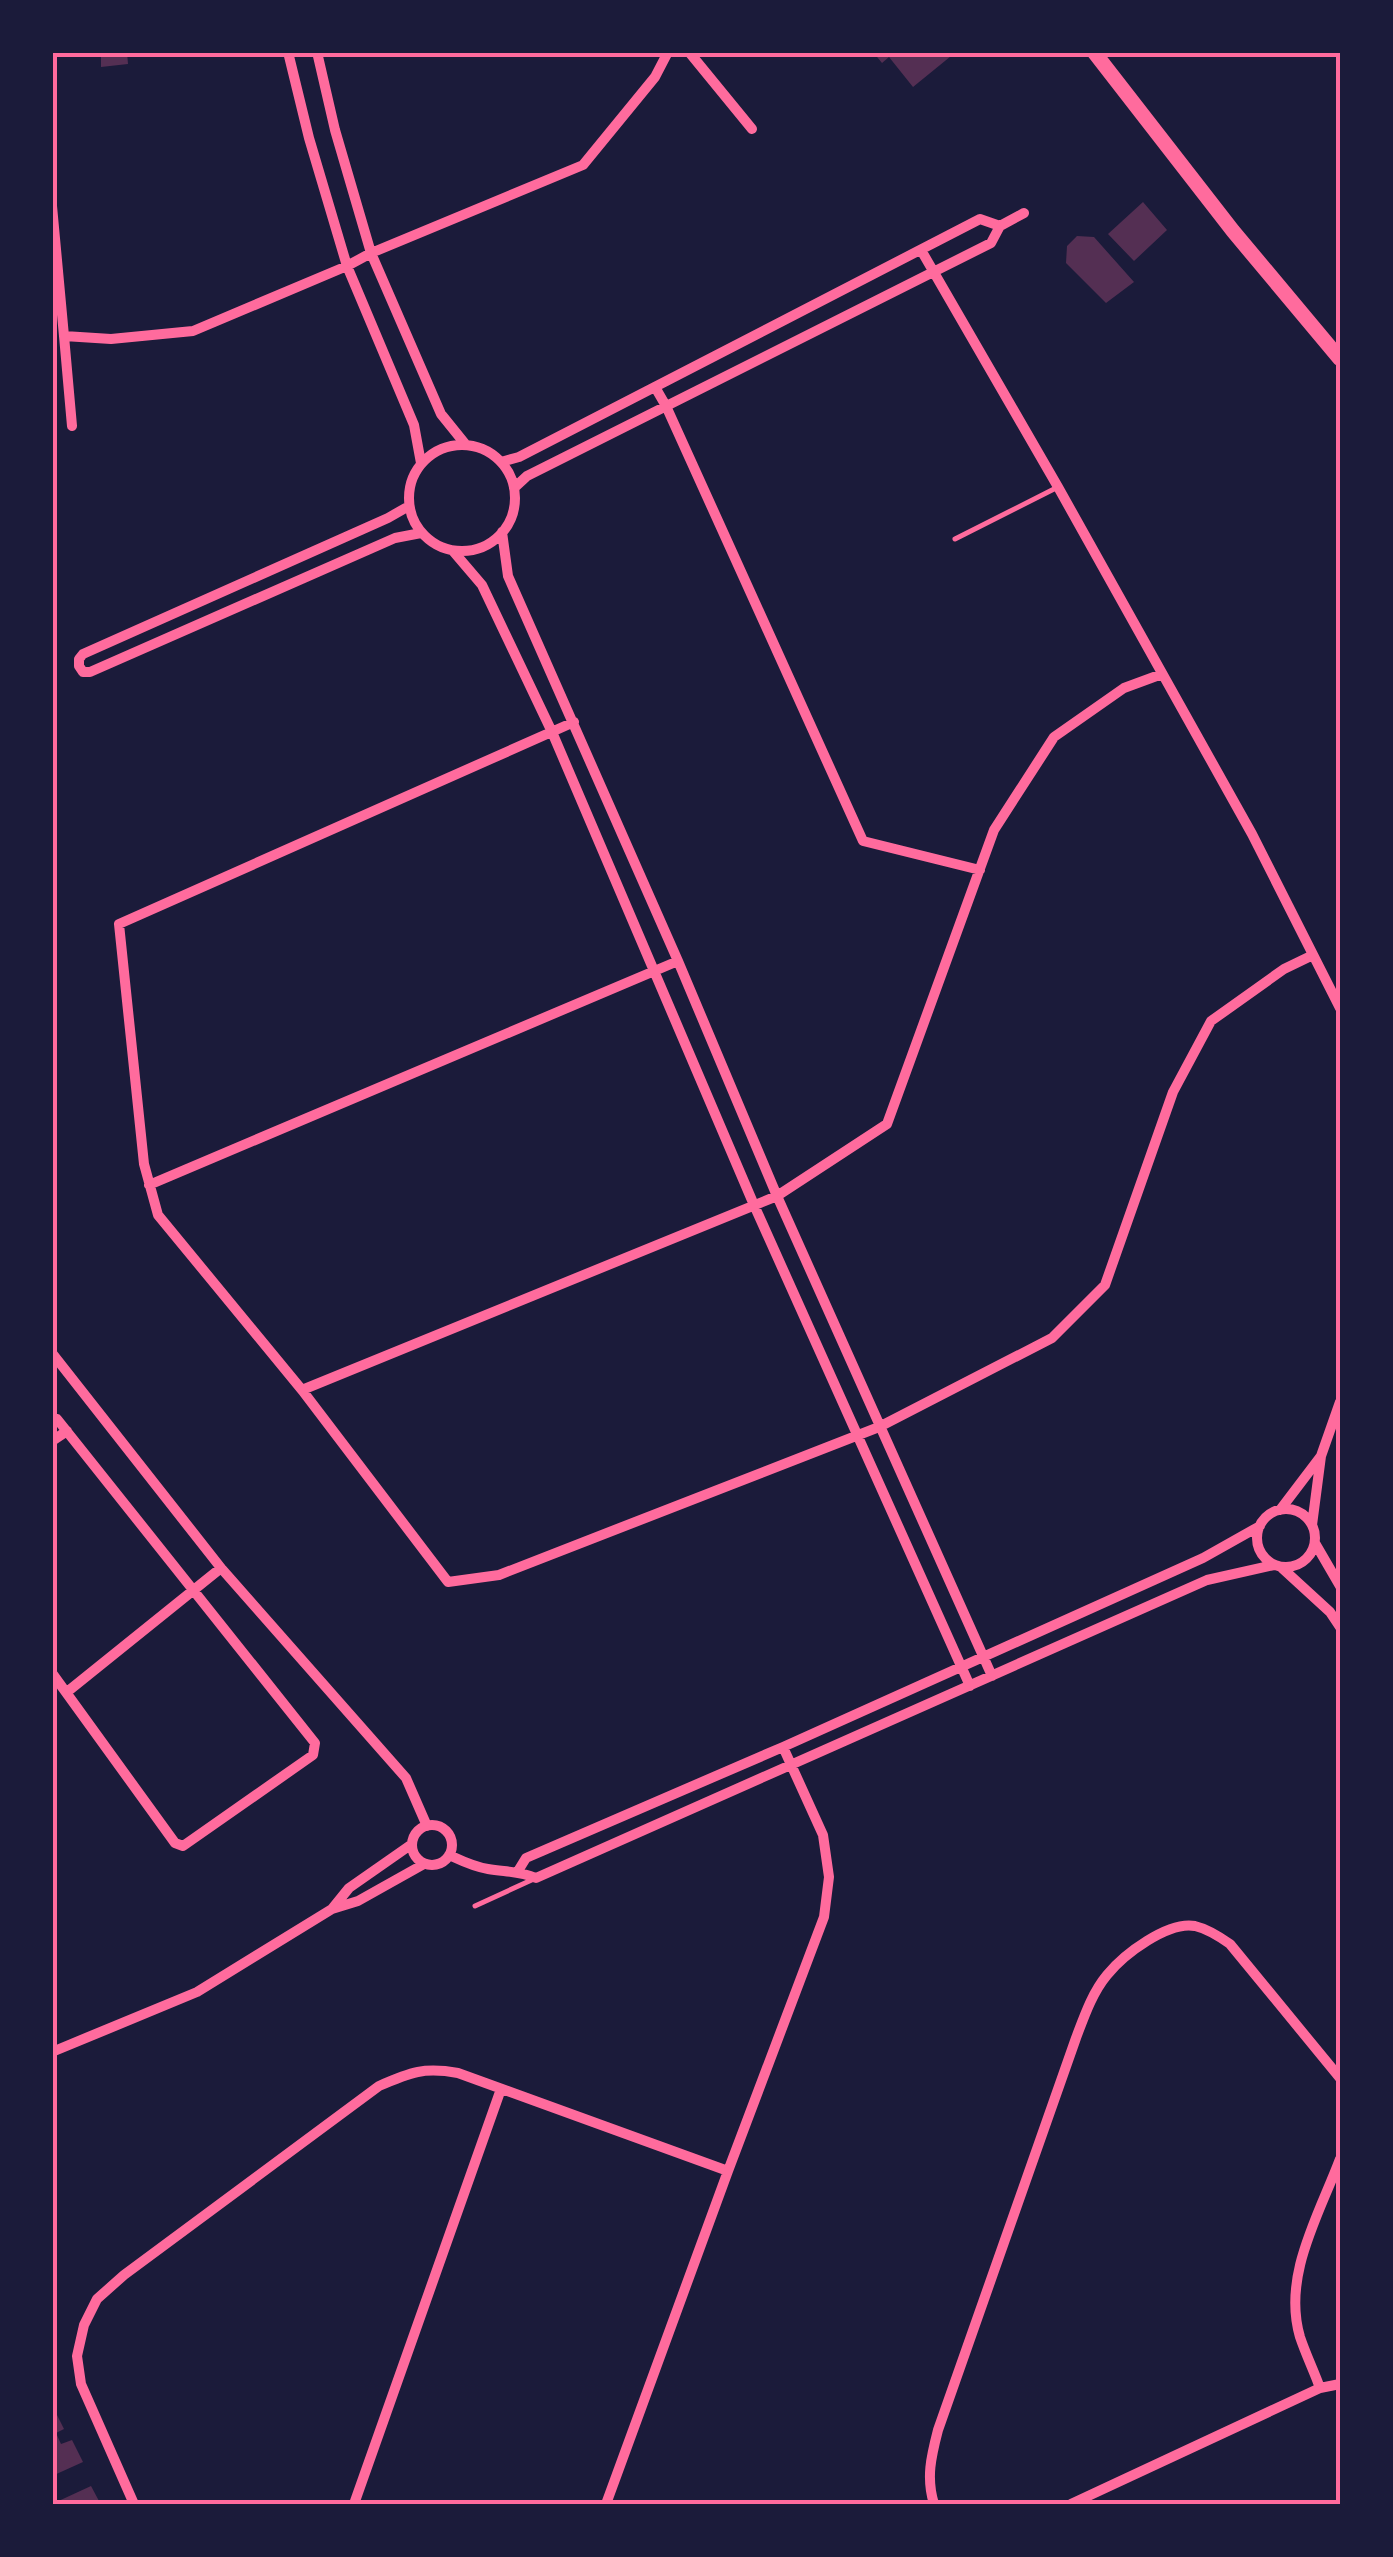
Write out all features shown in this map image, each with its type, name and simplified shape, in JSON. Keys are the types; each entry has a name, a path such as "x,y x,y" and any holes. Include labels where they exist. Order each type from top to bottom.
{"main road":[{"path":"1094,52 1233,231 1340,360"}],"street":[{"path":"288,52 308,138 347,266 414,424 421,463"},
{"path":"316,52 371,253 441,414 466,445"},
{"path":"64,336 112,340 193,331 583,165 655,77 668,52"},
{"path":"689,52 752,129"},
{"path":"52,206 72,426"},
{"path":"514,488 528,476 991,243 1000,226 1024,213"},
{"path":"501,462 519,458 980,219 1000,226"},
{"path":"921,250 1252,834 1340,1008"},
{"path":"655,388 863,841 980,870"},
{"path":"466,445 482,448 501,462 514,488 512,516 502,532 480,548 467,551 441,547 420,532 409,506 410,483 421,463 442,448 466,445"},
{"path":"409,506 83,654 78,666 83,672 90,672 396,538 420,532"},
{"path":"502,532 508,576 678,961 776,1196 992,1676"},
{"path":"453,550 482,585 552,732 754,1205 970,1686"},
{"path":"302,1390 776,1196 887,1124 994,830 1054,736 1124,688 1162,674"},
{"path":"574,722 119,924 144,1164 158,1216 302,1390 448,1582 499,1575 856,1436 1052,1338 1105,1284 1173,1092 1210,1021 1284,969 1313,954"},
{"path":"150,1185 678,961"},
{"path":"52,1353 221,1568 406,1778 427,1826"},
{"path":"449,1856 473,1866 518,1871 536,1878 1207,1580 1278,1566 1289,1568 1303,1562 1314,1543 1312,1525 1321,1456 1340,1402"},
{"path":"52,1673 179,1845 184,1846 312,1755 315,1743 56,1418"},
{"path":"52,1441 66,1431"},
{"path":"1280,1510 1321,1456"},
{"path":"1312,1525 1302,1514 1280,1510 1265,1518 1258,1545 1264,1557 1330,1612 1340,1627"},
{"path":"518,1871 526,1858 982,1658 1202,1558 1260,1526"},
{"path":"1314,1543 1340,1586"},
{"path":"66,1692 221,1568"},
{"path":"606,2504 824,1917 829,1877 823,1836 783,1748"},
{"path":"427,1826 445,1830 450,1837 449,1856 438,1865 417,1859 412,1844 414,1836 427,1826"},
{"path":"332,1909 348,1888 412,1844"},
{"path":"52,2052 196,1992 332,1909 358,1901 424,1864"},
{"path":"934,2504 928,2486 929,2462 938,2430 1076,2038 1090,2002 1108,1973 1150,1939 1174,1928 1194,1926 1212,1933 1230,1944 1340,2078"},
{"path":"134,2504 81,2384 77,2356 84,2325 97,2299 380,2086 406,2074 433,2069 458,2073 728,2170"},
{"path":"354,2504 501,2089"},
{"path":"1320,2388 1300,2335 1295,2304 1298,2267 1340,2159"},
{"path":"1071,2504 1320,2388 1340,2384"}],"lane":[{"path":"955,539 1058,487"},
{"path":"475,1906 536,1878"}],"building":[{"path":"101,52 127,52 128,64 101,67"},
{"path":"873,52 956,52 913,87 889,57 882,63"},
{"path":"1143,202 1167,230 1134,261 1108,234"},
{"path":"1077,236 1094,237 1134,282 1106,303 1066,263 1067,246"},
{"path":"52,2405 64,2429 56,2433 61,2444 72,2440 83,2462 52,2476"},
{"path":"91,2486 99,2501 52,2504"}]}
